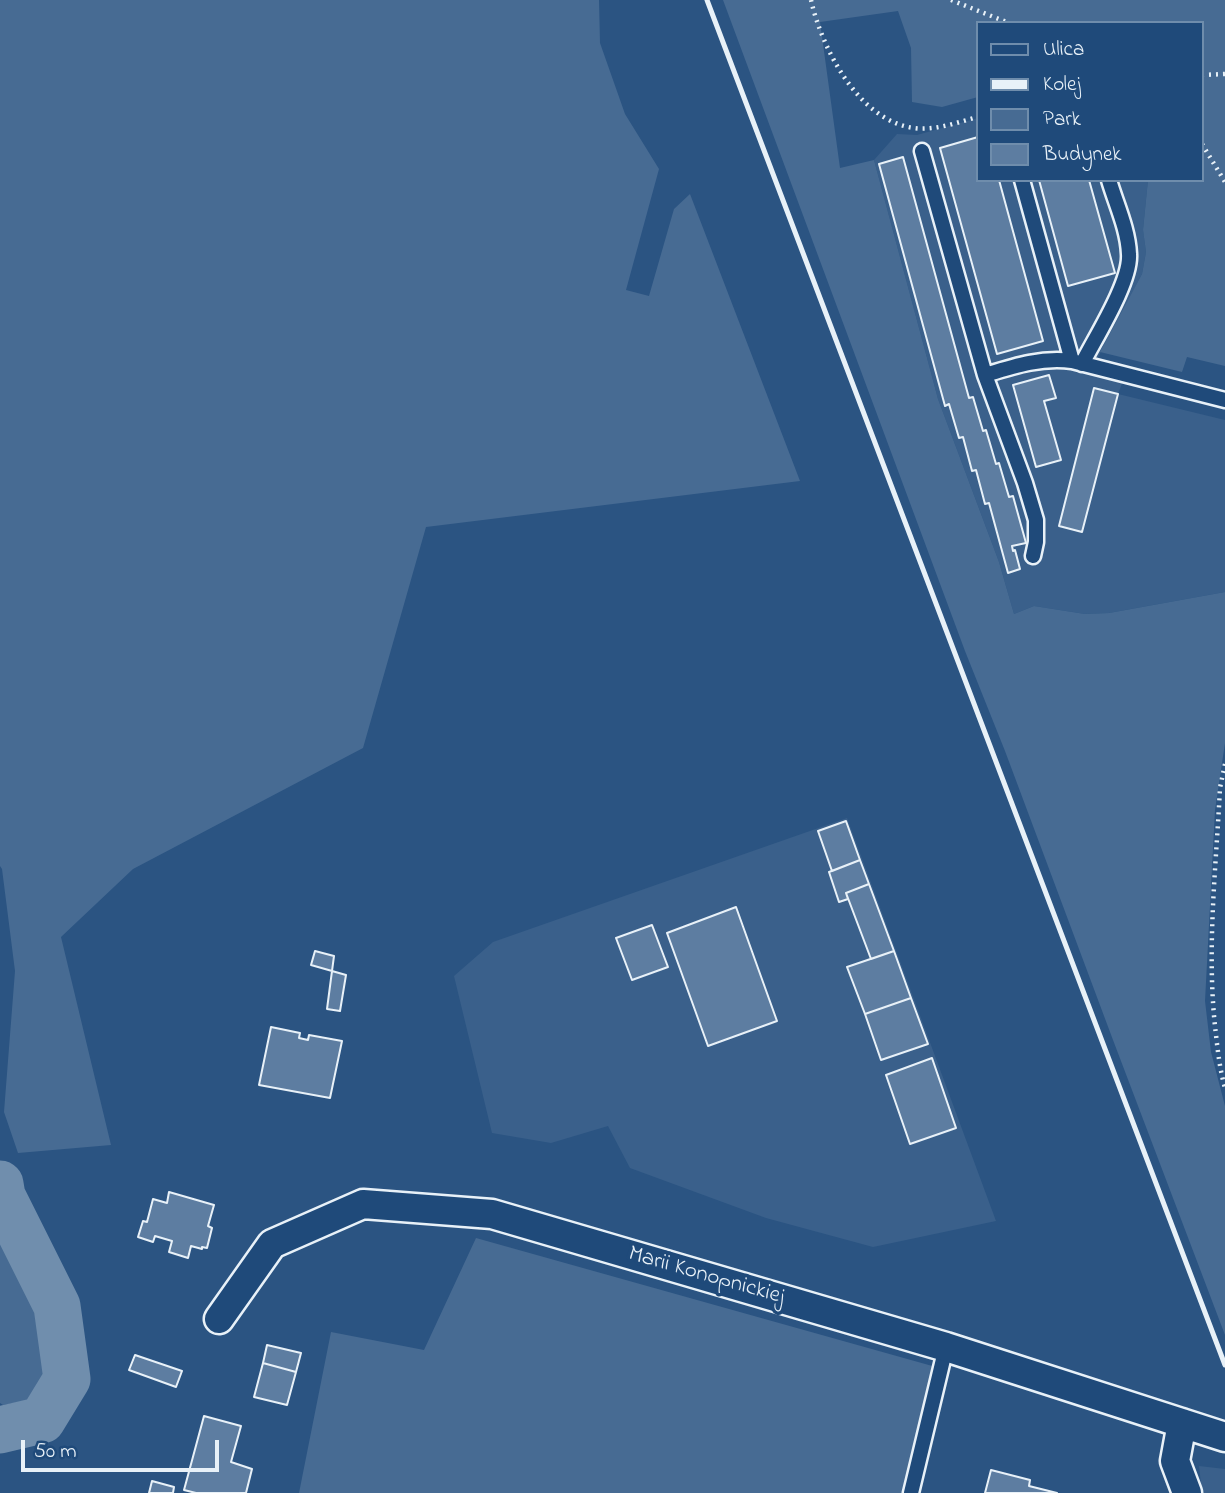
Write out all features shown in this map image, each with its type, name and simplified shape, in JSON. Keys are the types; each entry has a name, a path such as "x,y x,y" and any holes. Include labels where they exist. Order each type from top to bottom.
{"street":[{"name":"Marii Konopnickiej","path":"219,1319 272,1244 363,1203 492,1214 946,1347 1225,1437"},
{"path":"1182,1423 1175,1461 1187,1493"}],"lane":[{"path":"922,151 985,375 1036,520 1033,556"},
{"path":"1023,182 1077,362"},
{"path":"1077,362 1127,274 1130,257 1128,242 1111,182"},
{"path":"985,375 1034,361 1055,359 1077,362 1225,400"},
{"path":"911,1493 946,1347"}],"path":[{"path":"811,0 831,54 844,79 876,112 897,124 917,129 936,128 976,118"},
{"path":"951,0 1004,21"},
{"path":"1204,75 1225,74"},
{"path":"1204,147 1225,182"},
{"path":"1225,764 1220,788 1212,964 1213,1012 1225,1088"}],"shaded area":[{"path":"976,119 976,182 1148,182 1143,230 1146,252 1142,274 1093,367 1125,376 1118,394 1225,420 1225,592 1109,613 1085,614 1034,606 1014,614 999,562 938,399 874,160 897,134 917,135"},
{"path":"847,818 996,1221 873,1247 766,1218 630,1168 608,1126 551,1143 492,1133 454,976 493,942"},
{"path":"1199,1466 1225,1469 1225,1493 1202,1493"}],"green space":[{"path":"0,0 599,0 600,43 625,114 659,169 626,290 649,296 674,209 690,194 800,481 426,527 363,748 133,869 61,937 111,1145 18,1153 4,1112 15,971 0,866"},
{"path":"723,0 1225,0 1225,366 1187,357 1182,372 1100,352 1142,274 1146,252 1143,230 1148,182 1204,182 1204,21 976,21 976,98 942,107 912,102 911,48 898,11 820,22 840,168 874,160 938,399 999,562 1014,614 1034,606 1085,614 1109,613 1225,592 1225,743 1215,810 1205,1001 1211,1052 1225,1106 1225,1335 1005,751 965,651"},
{"path":"0,1232 45,1319 49,1368 31,1400 3,1405 0,1403"},
{"path":"476,1238 943,1369 914,1493 299,1493 331,1332 424,1350"}],"building":[{"path":"976,138 976,182 1000,182 1043,341 997,354 940,148"},
{"path":"903,157 969,398 973,397 996,464 999,463 1009,497 1013,496 1026,543 1012,546 1020,569 1008,573 989,503 985,504 976,470 972,471 963,437 959,438 949,404 945,406 879,164"},
{"path":"1040,182 1090,182 1115,273 1068,286"},
{"path":"1049,375 1056,398 1044,401 1061,460 1036,467 1013,385"},
{"path":"1094,388 1118,394 1082,532 1059,526"},
{"path":"846,821 860,860 832,871 818,831"},
{"path":"860,860 869,884 846,893 848,899 839,902 829,872"},
{"path":"869,884 894,951 871,959 846,893"},
{"path":"736,907 777,1021 708,1046 667,933"},
{"path":"652,925 668,967 632,980 616,938"},
{"path":"315,951 334,956 332,971 311,965"},
{"path":"894,951 911,998 865,1014 847,967"},
{"path":"332,971 346,975 340,1011 327,1009"},
{"path":"911,998 928,1044 881,1060 865,1014"},
{"path":"271,1027 300,1033 299,1038 308,1040 309,1035 342,1041 330,1098 259,1085"},
{"path":"932,1058 956,1128 910,1144 886,1075"},
{"path":"169,1192 214,1205 208,1226 212,1228 207,1248 191,1246 188,1258 169,1252 172,1241 155,1236 153,1242 138,1237 143,1221 147,1222 153,1199 167,1203"},
{"path":"267,1345 301,1353 296,1372 263,1363"},
{"path":"135,1355 182,1371 176,1387 129,1370"},
{"path":"263,1363 296,1372 287,1405 254,1397"},
{"path":"204,1416 241,1426 231,1462 252,1469 246,1493 196,1493 184,1490"},
{"path":"991,1470 1030,1480 1029,1486 1057,1493 985,1493"},
{"path":"152,1481 174,1487 173,1493 149,1493"}],"waterway":[{"path":"0,1184 2,1196 57,1306 67,1379 42,1420 0,1430"}],"railway":[{"path":"707,0 1225,1365"}]}
